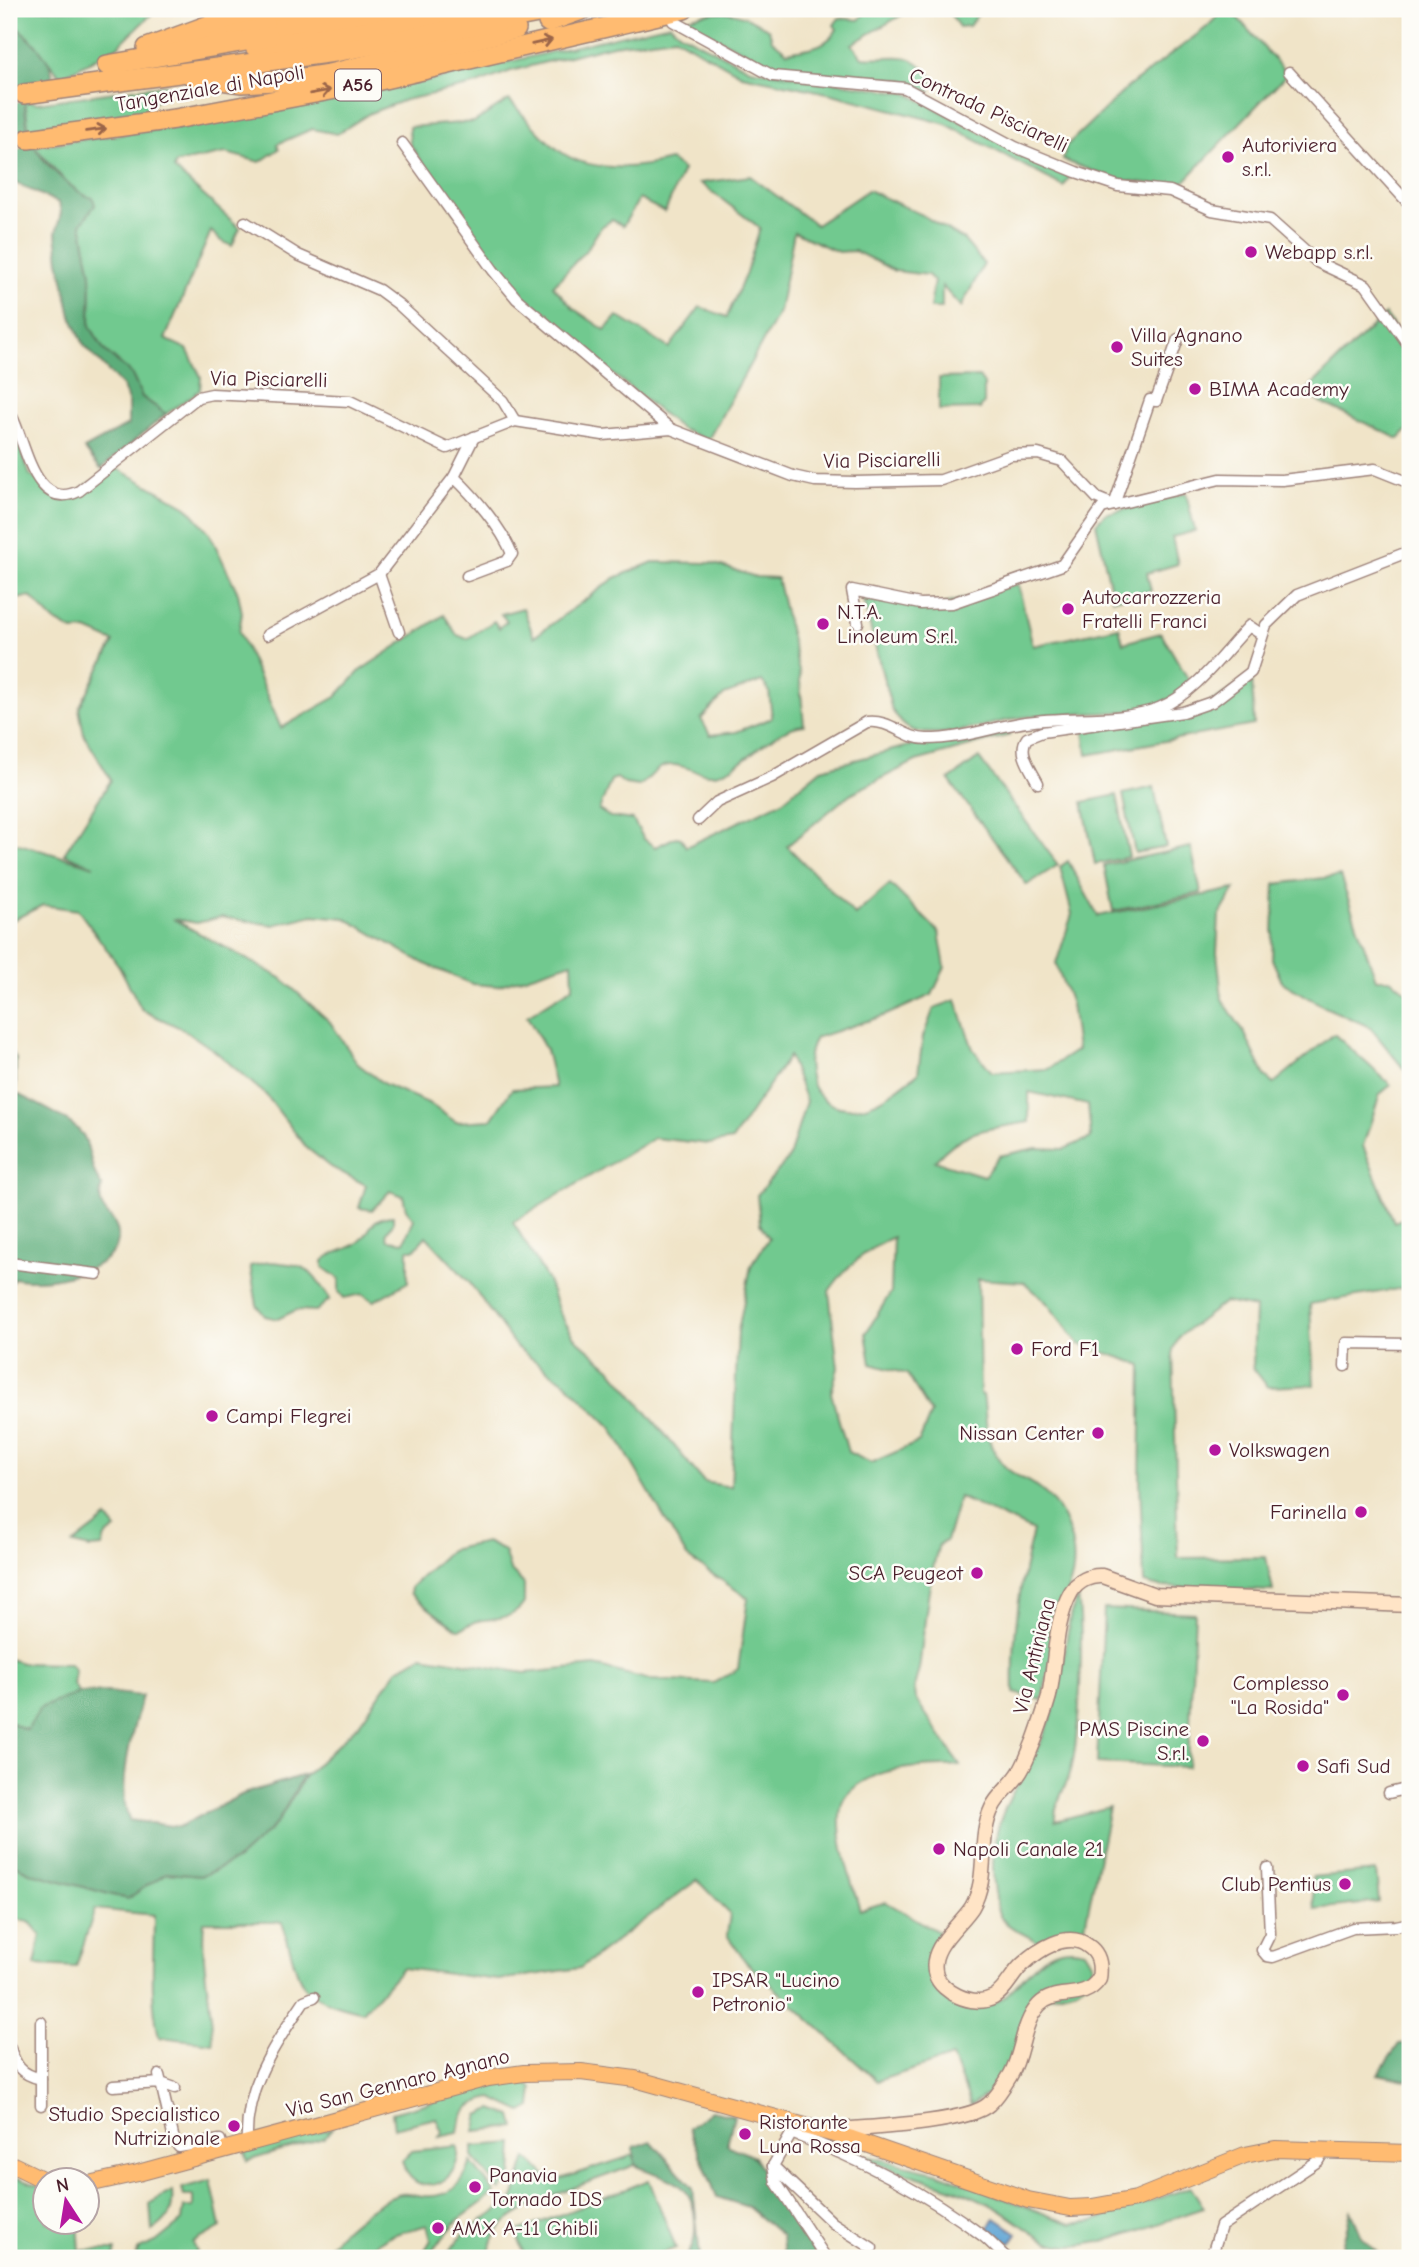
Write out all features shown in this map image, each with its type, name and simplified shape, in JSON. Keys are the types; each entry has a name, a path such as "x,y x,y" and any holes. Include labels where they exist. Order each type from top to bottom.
{"highway":[{"path":"54,90 129,55 241,9"},
{"path":"201,27 239,14 269,9"},
{"path":"177,37 262,16 349,9"},
{"path":"151,47 283,20 423,9"},
{"path":"129,55 284,28 472,9"},
{"path":"89,73 230,42 488,9"},
{"path":"89,73 514,9"},
{"path":"89,73 341,43 535,9"},
{"path":"171,73 242,83 329,74 581,10"},
{"path":"171,73 227,72 310,63 581,10"},
{"name":"Tangenziale di Napoli","path":"24,94 335,51 556,15"},
{"name":"Tangenziale di Napoli","path":"28,139 175,119 363,84 678,15"}],"main road":[{"name":"Via San Gennaro Agnano","path":"102,2182 464,2084 524,2073 581,2072 635,2079 794,2129 852,2139 1028,2200 1070,2208 1136,2199 1245,2155 1275,2149 1410,2153"},
{"path":"9,2163 32,2174"}],"street":[{"name":"Contrada Pisciarelli","path":"678,15 773,76 905,88 1014,147 1076,172 1118,186 1170,191 1212,210 1270,220 1317,262 1366,285 1410,347"},
{"path":"1289,72 1410,205"},
{"name":"Via Pisciarelli","path":"402,143 493,270 517,299 671,429 733,455 815,481 941,480 1011,455 1038,454 1062,461 1097,498 1114,505"},
{"path":"245,222 298,255 379,290 398,304 503,401 515,421"},
{"path":"1114,505 1150,400 1156,401 1178,340"},
{"name":"Via Pisciarelli","path":"9,411 35,477 47,489 68,495 79,491 198,397 206,394 342,400 357,403 447,448 515,421 603,435 671,429"},
{"path":"267,635 379,574 454,477 474,438"},
{"path":"858,623 852,590 920,604 952,603 1062,565 1102,508 1220,479 1282,480 1375,469 1410,483"},
{"path":"454,477 469,489 474,502 494,525 512,554 507,561 467,576"},
{"path":"1038,783 1022,747 1027,738 1042,733 1173,714 1203,706 1251,672 1261,634 1274,615 1297,595 1410,551"},
{"path":"379,574 399,632"},
{"path":"698,820 717,802 772,777 867,722 882,721 910,736 926,739 979,734 1030,721 1087,719 1152,710 1189,688 1249,626 1261,634"},
{"path":"9,1263 97,1274"},
{"path":"1345,1366 1346,1343 1410,1345"},
{"name":"Via Antiniana","path":"819,2132 938,2120 978,2111 988,2105 1016,2065 1030,2017 1038,2006 1054,1997 1086,1992 1099,1979 1098,1958 1088,1945 1075,1940 1058,1942 1047,1947 1023,1964 996,1996 985,2000 972,2000 954,1994 941,1984 935,1968 942,1944 971,1908 979,1891 991,1810 1019,1775 1033,1742 1049,1696 1064,1611 1072,1591 1079,1584 1094,1575 1155,1595 1410,1605"},
{"path":"1389,1793 1410,1788"},
{"path":"1268,1868 1270,1934 1262,1950 1267,1956 1273,1957 1353,1928 1410,1923"},
{"path":"9,1942 9,1982"},
{"path":"247,2144 248,2105 258,2077 304,2001 314,1997"},
{"path":"41,2022 41,2105"},
{"path":"9,2046 17,2068 26,2076 41,2080"},
{"path":"160,2079 174,2140 179,2147 220,2140 223,2150"},
{"path":"113,2086 160,2079 175,2088"},
{"path":"826,2258 776,2182 773,2166 794,2129 842,2152 919,2196 984,2237 1007,2258"},
{"path":"1211,2258 1222,2226 1318,2161 1325,2149"},
{"path":"773,2166 833,2223 872,2248"}],"green space":[{"path":"9,9 157,9 117,47 61,77 30,38 9,21"},
{"path":"868,9 912,9 852,44 862,57 900,57 915,61 934,78 930,92 904,80 773,71 752,55 680,20 716,12 736,14 769,30 772,40 787,52 822,44 837,29 834,25 839,18 859,20"},
{"path":"947,9 982,9 969,26 959,27"},
{"path":"1225,9 1230,9 1287,74 1179,187 1114,179 1063,160 1066,146 1128,87 1207,27"},
{"path":"9,21 38,47 52,72 53,81 23,90 30,138 59,176 93,198 95,205 81,224 91,274 90,326 104,350 131,373 142,397 166,414 101,469 84,449 128,425 128,401 123,387 84,345 71,316 56,233 61,213 59,203 9,180"},
{"path":"670,24 680,33 750,69 907,93 1039,163 1070,176 1064,187 946,124 832,94 742,75 675,37 613,45 511,71 474,85 405,100 370,113 337,134 312,129 277,144 279,149 260,162 226,153 176,163 174,169 240,228 232,246 221,241 211,231 165,339 187,349 201,377 200,390 166,414 142,397 131,373 104,350 90,326 91,274 81,223 95,205 65,181 34,146 228,120 436,79"},
{"path":"169,86 168,89 146,110 134,115 43,126 29,133 25,100 37,103"},
{"path":"509,100 549,142 576,160 602,166 630,167 670,160 683,170 665,212 639,199 623,226 612,220 601,227 587,249 553,286 574,309 605,330 617,316 669,348 700,307 727,317 746,273 760,228 700,183 750,176 816,225 868,190 922,215 964,240 984,264 961,307 942,286 942,308 930,308 934,281 928,275 895,271 855,251 838,252 794,232 779,312 708,440 681,429 530,307 473,239 410,144 409,127 474,122"},
{"path":"1385,314 1410,350 1410,428 1399,439 1303,394"},
{"path":"979,377 984,384 984,403 980,409 939,410 939,378"},
{"path":"9,417 30,475 65,499 115,467 187,507 209,532 238,593 242,613 239,632 281,728 336,697 361,670 444,615 457,635 467,639 494,621 499,628 507,621 501,614 523,608 534,637 615,578 653,562 712,563 756,577 777,578 799,671 804,725 781,732 740,762 719,773 704,773 667,765 639,786 625,784 617,778 611,780 599,810 610,817 633,820 644,839 655,847 676,837 681,838 686,847 781,802 821,769 912,745 979,737 1009,729 1010,735 916,761 850,794 787,846 855,915 890,884 939,932 945,967 932,995 886,1015 815,1038 808,1060 809,1071 816,1092 824,1100 846,1108 856,1108 876,1102 902,1086 918,1073 923,1037 934,1008 956,1000 973,1049 992,1072 1048,1069 1077,1050 1071,1004 1056,964 1072,914 1060,867 1068,861 1098,916 1235,889 1219,916 1217,952 1222,999 1245,1034 1265,1076 1273,1084 1334,1034 1391,1085 1380,1094 1363,1146 1394,1222 1410,1216 1410,1287 1310,1304 1314,1385 1268,1387 1253,1368 1255,1308 1225,1302 1180,1336 1173,1349 1178,1558 1266,1557 1273,1591 1160,1587 1144,1583 1140,1483 1142,1365 1079,1344 1047,1303 1024,1282 978,1279 980,1394 983,1395 990,1443 1007,1469 1037,1487 1057,1507 1073,1548 1072,1576 1042,1700 1014,1693 1018,1612 1033,1531 959,1497 946,1541 939,1544 935,1559 914,1693 960,1765 898,1769 871,1778 847,1794 840,1823 844,1854 860,1910 886,1902 940,1933 930,1955 936,1988 963,2003 985,2006 1001,1999 1044,1957 1062,1950 1085,1951 1093,1964 1090,1979 1077,1989 1037,1999 1023,2017 1014,2056 995,2089 971,2105 952,2057 877,2081 746,1962 727,1935 730,1914 697,1880 580,1968 498,1980 402,1968 363,2012 323,2000 304,1985 298,1975 282,1922 204,1922 204,1952 213,2043 159,2037 153,1991 154,1915 95,1909 76,1967 35,1965 41,1935 29,1921 14,1919 9,1907 9,1877 15,1865 32,1873 127,1899 166,1873 202,1876 238,1859 277,1823 305,1776 359,1724 398,1669 422,1656 525,1673 595,1666 650,1680 714,1683 738,1669 748,1598 687,1557 611,1427 566,1383 516,1347 469,1282 426,1236 414,1250 408,1250 408,1282 374,1301 363,1294 344,1298 339,1292 339,1279 323,1267 323,1261 359,1242 375,1222 385,1217 393,1216 393,1223 386,1234 388,1240 404,1242 414,1219 406,1209 403,1196 390,1191 372,1210 359,1208 366,1185 331,1167 307,1148 266,1095 215,1051 183,1029 142,1010 119,966 78,910 43,905 9,922 9,841 94,866 64,854 111,780 84,735 79,708 114,642 87,630 73,631 53,620 30,596 9,601","holes":["762,681 769,691 772,718 736,732 710,735 701,719 724,695","313,915 345,918 423,963 472,984 497,986 572,962 573,987 527,1016 546,1050 555,1087 512,1089 491,1120 456,1122 428,1103 384,1084 358,1064 330,1022 281,978 173,919 197,923 221,917 273,925","789,1056 806,1101 789,1158 757,1195 760,1224 769,1238 751,1266 738,1331 731,1487 704,1482 610,1368 574,1337 559,1312 548,1281 513,1222 654,1138 709,1144 732,1140","1029,1092 1088,1105 1091,1138 1064,1149 1036,1148 999,1156 984,1176 935,1161 967,1136 1029,1122","893,1237 891,1292 866,1333 871,1364 907,1374 931,1413 919,1442 871,1463 848,1452 831,1393 838,1368 829,1291 850,1266 874,1247"]},
{"path":"1186,493 1195,531 1172,537 1178,564 1147,573 1151,591 1113,599 1096,523 1105,514"},
{"path":"1018,584 1033,646 1119,627 1123,643 1161,633 1191,684 1164,702 1138,709 1026,717 942,733 915,731 904,725 892,710 862,596 926,609"},
{"path":"1252,678 1254,725 1087,755 1084,731 1190,714"},
{"path":"979,758 1058,865 1027,885 949,780"},
{"path":"1154,787 1166,847 1135,853 1123,794"},
{"path":"1117,795 1129,857 1095,864 1083,802"},
{"path":"1191,847 1201,893 1113,911 1104,865"},
{"path":"1340,876 1376,979 1390,979 1410,994 1408,1074 1370,1027 1327,1008 1282,982 1272,959 1275,884"},
{"path":"9,1048 16,1059 16,1093 61,1117 82,1134 102,1186 100,1196 103,1209 114,1221 118,1234 116,1247 108,1258 95,1266 78,1273 43,1280 15,1278 9,1285"},
{"path":"269,1262 306,1270 330,1299 316,1311 296,1310 278,1319 265,1316 257,1305 250,1266"},
{"path":"107,1518 116,1529 105,1537 102,1547 90,1548 73,1544"},
{"path":"486,1542 504,1551 510,1570 524,1584 524,1603 514,1613 474,1622 459,1629 410,1593 411,1587 450,1550"},
{"path":"1078,1597 1081,1659 1077,1732 1071,1770 1058,1801 1055,1821 1109,1807 1084,1931 1074,1927 1037,1942 1008,1925 998,1912 993,1864 995,1840 1009,1800 1051,1718 1071,1613"},
{"path":"1104,1609 1195,1613 1188,1767 1097,1763"},
{"path":"9,1659 22,1663 70,1664 75,1670 73,1684 79,1693 40,1708 27,1730 9,1722"},
{"path":"107,1692 142,1696 125,1775 125,1807 129,1820 179,1827 243,1794 304,1775 277,1823 238,1859 202,1876 166,1873 127,1899 32,1873 15,1865 14,1812 9,1809 9,1722 27,1730 40,1708 79,1693"},
{"name":"Club Pentius","path":"1376,1871 1379,1902 1315,1909 1312,1877"},
{"path":"1410,2043 1410,2081 1378,2074 1399,2044"},
{"path":"525,2083 533,2088 531,2107 522,2112 492,2098 478,2102 464,2113 458,2133 439,2137 442,2132 436,2118 394,2128 392,2113 489,2086"},
{"path":"492,2109 512,2116 515,2127 475,2131 479,2115"},
{"path":"711,2111 734,2116 727,2145 754,2157 819,2258 784,2258 782,2236 748,2207 717,2197 689,2128"},
{"path":"332,2128 324,2138 247,2161 245,2151"},
{"path":"651,2141 693,2188 700,2258 685,2258 692,2246 695,2231 689,2196 676,2182 635,2165 634,2147"},
{"path":"514,2143 512,2175 500,2190 473,2157 473,2146"},
{"path":"458,2146 458,2159 453,2170 446,2179 436,2184 417,2182 408,2174 402,2161 412,2151"},
{"path":"845,2151 939,2173 1071,2224 1094,2221 1191,2187 1204,2208 1104,2241 1060,2245 1040,2237 977,2198"},
{"path":"634,2155 635,2165 544,2200 511,2218 495,2235 488,2258 444,2258 464,2233 513,2199 526,2158 543,2172 548,2183"},
{"path":"471,2162 495,2193 457,2221 426,2258 420,2258 431,2240 427,2225 389,2236 355,2258 321,2258 335,2239 367,2211 401,2194 432,2196 447,2192 459,2184"},
{"path":"9,2175 32,2183 32,2236 79,2236 80,2250 116,2250 114,2258 9,2258"},
{"path":"211,2180 221,2227 193,2243 197,2252 190,2258 135,2258 139,2249 156,2242 182,2221 184,2207 193,2207 193,2195 184,2195 182,2188"},
{"path":"649,2180 676,2248 649,2258 526,2258 516,2232"},
{"path":"172,2191 169,2214 163,2223 152,2231 150,2203"},
{"path":"1351,2211 1362,2237 1382,2258 1339,2258"}],"water":[{"path":"995,2218 1017,2233 1010,2243 988,2228"}],"tunnel":[{"path":"9,96 24,94"},
{"path":"9,141 28,139"}],"place":[{"name":"Autoriviera s.r.l.","path":"1228,157"},
{"name":"Webapp s.r.l.","path":"1251,252"},
{"name":"Villa Agnano Suites","path":"1117,347"},
{"name":"BIMA Academy","path":"1195,389"},
{"name":"Autocarrozzeria Fratelli Franci","path":"1068,609"},
{"name":"N.T.A. Linoleum S.r.l.","path":"823,624"},
{"name":"Ford F1","path":"1017,1349"},
{"name":"Campi Flegrei","path":"212,1416"},
{"name":"Nissan Center","path":"1098,1433"},
{"name":"Volkswagen","path":"1215,1450"},
{"name":"Farinella","path":"1361,1512"},
{"name":"SCA Peugeot","path":"977,1573"},
{"name":"Complesso \"La Rosida\"","path":"1343,1695"},
{"name":"PMS Piscine S.r.l.","path":"1203,1741"},
{"name":"Safi Sud","path":"1303,1766"},
{"name":"Napoli Canale 21","path":"939,1849"},
{"name":"Club Pentius","path":"1345,1884"},
{"name":"IPSAR \"Lucino Petronio\"","path":"698,1992"},
{"name":"Studio Specialistico Nutrizionale","path":"234,2126"},
{"name":"Ristorante Luna Rossa","path":"745,2134"},
{"name":"Panavia Tornado IDS","path":"475,2187"},
{"name":"AMX A-11 Ghibli","path":"438,2228"}]}
